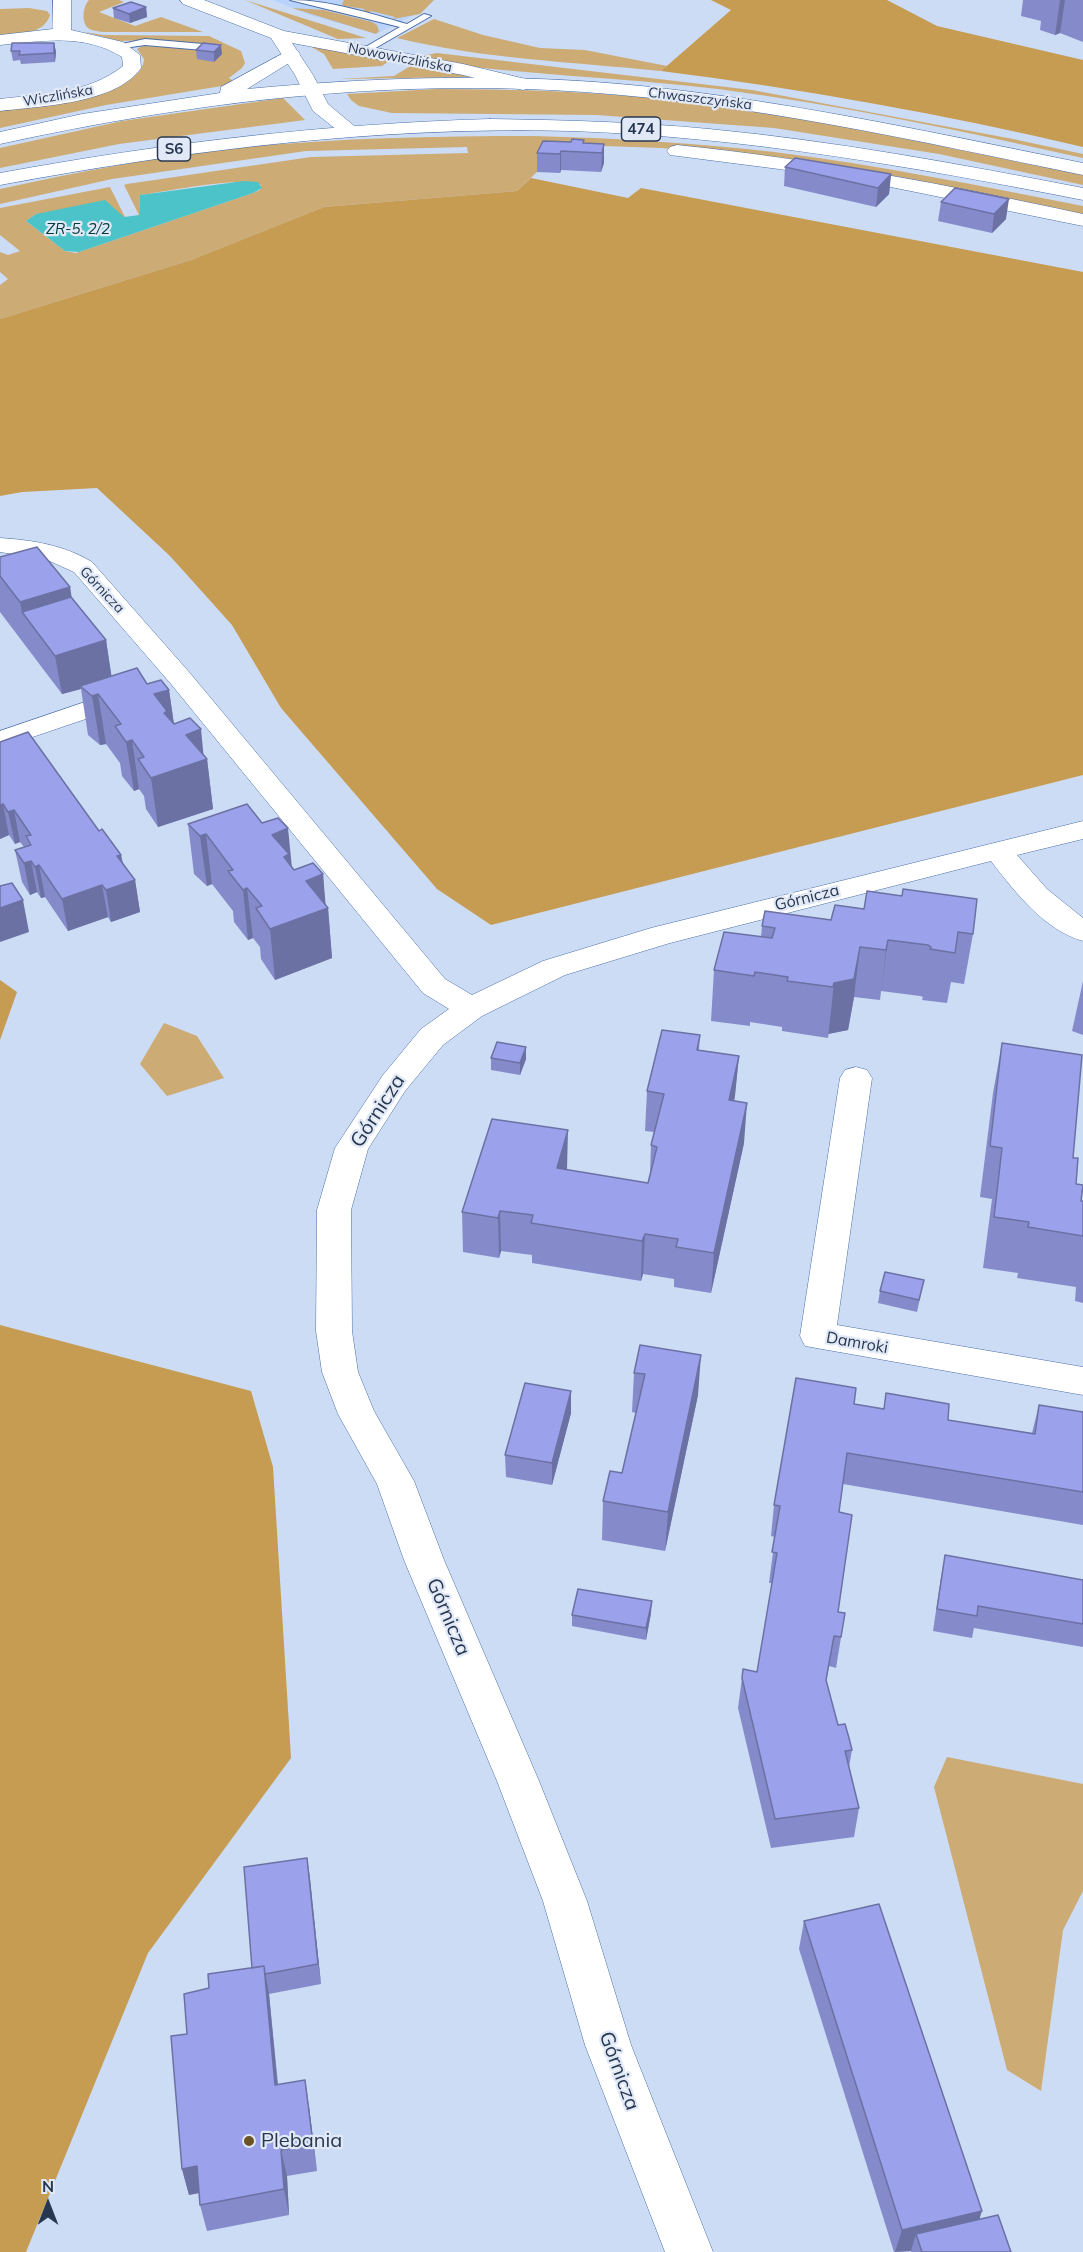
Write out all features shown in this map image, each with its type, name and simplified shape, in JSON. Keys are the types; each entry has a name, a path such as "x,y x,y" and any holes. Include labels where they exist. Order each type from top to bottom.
{"street":[{"path":"62,0 62,33"},
{"name":"Nowowiczlińska","path":"189,0 277,34 431,65 478,72 523,84"},
{"path":"0,40 62,33 117,46"},
{"path":"277,34 291,54 320,107 349,130"},
{"name":"Wiczlińska","path":"0,105 94,90 120,79 132,68 131,55 117,46"},
{"path":"0,138 135,109 202,99 232,90 291,54"},
{"name":"Chwaszczyńska","path":"202,99 311,89 419,84 523,84 618,90 739,104 826,118 1083,169"},
{"name":"Chwaszczyńska","path":"349,130 413,126 542,124 702,133 847,151 1083,194"},
{"name":"S6","path":"0,179 161,150 349,130"},
{"path":"677,151 794,164 878,178 1083,220"},
{"name":"Górnicza","path":"0,545 49,552 69,558 83,567 160,684 434,986 471,1010"},
{"path":"0,740 160,684"},
{"name":"Górnicza","path":"689,2252 608,2045 565,1901 523,1791 424,1560 395,1481 357,1414 340,1372 334,1331 334,1210 352,1148 394,1083 432,1037 471,1010 554,968 662,935 1083,830"},
{"path":"999,852 1043,904 1083,931"},
{"name":"Damroki","path":"856,1078 818,1336 1083,1381"}],"lane":[{"path":"294,0 334,4"},
{"path":"318,0 405,27"},
{"path":"365,51 427,16"},
{"path":"117,46 145,42 203,46"}],"shaded area":[{"path":"89,0 124,2 99,12 135,26 161,17 203,32 103,32 93,30 88,28 84,18 85,6"},
{"path":"245,0 366,38 338,39"},
{"path":"272,0 376,0 418,13 376,34 313,16"},
{"path":"344,0 434,0 420,14 393,19 395,17 344,6 342,4"},
{"path":"711,0 887,0 937,26 1083,60 1083,147 873,103 661,71 731,10"},
{"path":"29,8 47,11 50,15 47,22 30,32 0,35 0,9"},
{"path":"292,8 324,10 372,22 377,25 379,31 376,34"},
{"path":"434,19 483,35 540,48 585,50 667,66 661,71 528,59 462,51 397,38"},
{"path":"84,32 104,35 209,36 241,51 245,63 229,78 235,82 228,85 106,105 0,128 0,110 83,97 106,91 125,82 139,72 144,59 137,49 142,46 201,51 205,45 151,40 119,41"},
{"path":"306,44 389,61 382,66 333,69 324,54"},
{"path":"437,53 752,90 1013,139 1083,154 1083,158 901,119 764,95 420,60 426,55"},
{"path":"412,65 473,77 339,79 394,76"},
{"path":"436,89 603,94 751,111 894,136 1083,175 1083,185 939,154 774,128 596,115 392,113 359,106 347,94"},
{"path":"283,98 305,120 119,144 0,168 0,148 122,121"},
{"path":"534,136 684,144 813,157 929,176 1083,206 1083,215 900,177 831,166 662,148 575,145 541,151 537,172 517,191 324,207 191,260 0,319 0,285 8,279 0,272 0,252 8,255 20,251 0,235 0,208 110,187 125,217 36,214 26,221 65,251 76,253 253,193 260,190 261,185 252,182 222,183 140,195 139,215 124,185 127,184 311,157 468,153 467,147 306,151 112,179 0,204 0,189 118,165 238,148 386,138"},
{"path":"531,178 628,198 641,188 1083,272 1083,775 491,925 437,889 281,708 232,625 170,556 97,488 22,492 0,496 0,319 191,260 324,207 517,191"},
{"path":"0,980 17,992 0,1040"},
{"path":"164,1023 197,1036 224,1078 167,1096 140,1064"},
{"path":"0,1325 251,1391 273,1467 291,1758 148,1953 26,2252 0,2252"},
{"path":"947,1757 1083,1784 1083,1891 1063,1930 1041,2091 1007,2070 934,1787"}],"water":[{"name":"ZR-5. 2/2","path":"244,181 258,182 262,188 79,252 65,251 26,221 36,214 105,200 124,217 139,215 140,195"}],"building":[{"path":"131,2 146,7 129,14 113,8"},
{"path":"12,43 54,43 54,53 19,55 20,51 11,51"},
{"path":"203,43 221,45 214,52 196,50"},
{"path":"572,139 584,140 583,143 604,144 602,153 561,151 560,154 537,153 543,141 571,142"},
{"path":"795,158 891,174 878,188 785,167"},
{"path":"955,188 1009,199 994,214 941,202"},
{"path":"37,547 70,587 20,602 0,576 0,557"},
{"path":"71,597 106,640 55,656 22,612"},
{"path":"137,668 147,684 161,680 169,690 154,694 167,711 164,713 174,724 190,718 201,729 186,735 207,759 151,778 138,759 144,757 132,740 126,742 115,726 121,724 98,694 92,696 80,686"},
{"path":"28,732 99,831 102,829 121,855 117,856 135,880 106,890 102,885 62,899 39,865 35,867 31,861 24,863 15,850 31,845 26,836 31,835 14,810 8,812 3,804 0,805 0,742"},
{"path":"247,804 262,823 278,818 288,828 272,835 289,854 284,857 294,870 313,863 323,874 306,881 328,908 270,929 256,908 262,906 247,888 243,890 228,871 233,870 206,834 200,836 188,824"},
{"path":"12,883 23,900 0,908 0,886"},
{"path":"903,889 977,899 973,934 958,932 955,953 930,949 928,945 888,940 886,950 860,947 854,979 834,983 833,987 787,981 788,977 755,972 754,976 714,970 724,932 772,938 775,928 762,926 765,911 831,920 835,905 864,909 867,891 902,896"},
{"path":"662,1030 700,1035 697,1050 739,1056 729,1100 747,1103 714,1253 676,1247 678,1239 645,1234 642,1241 531,1223 533,1215 500,1211 498,1218 462,1212 492,1119 568,1130 557,1168 648,1183 657,1147 651,1145 664,1094 647,1091"},
{"path":"497,1042 526,1047 520,1063 491,1058"},
{"path":"1002,1043 1082,1055 1073,1158 1078,1158 1076,1184 1083,1185 1081,1201 1083,1201 1083,1236 1028,1227 1029,1222 994,1217 1002,1148 990,1146"},
{"path":"885,1272 924,1280 919,1300 880,1291"},
{"path":"640,1345 701,1355 668,1512 603,1501 610,1471 622,1473 645,1374 634,1373"},
{"path":"796,1378 856,1388 854,1404 884,1409 886,1393 949,1404 948,1420 1035,1434 1039,1405 1083,1412 1083,1492 847,1453 839,1512 852,1515 838,1612 845,1613 841,1637 834,1636 826,1680 838,1725 845,1724 849,1738 852,1750 845,1751 859,1808 775,1819 742,1678 743,1669 757,1672 777,1553 772,1552 780,1506 774,1505"},
{"path":"525,1383 571,1391 552,1463 505,1455"},
{"path":"945,1555 1083,1580 1083,1624 978,1606 977,1616 937,1609"},
{"path":"578,1589 652,1601 646,1628 572,1615"},
{"path":"307,1858 318,1964 265,1974 264,1966 252,1968 244,1867"},
{"path":"879,1904 982,2211 902,2230 804,1921"},
{"name":"Plebania","path":"264,1966 275,2085 305,2080 313,2144 281,2150 284,2189 200,2205 197,2166 182,2169 171,2036 187,2034 184,1994 209,1988 208,1974"},
{"path":"998,2215 1011,2252 922,2252 916,2234"}],"place":[{"name":"Plebania","path":"249,2141"}]}
